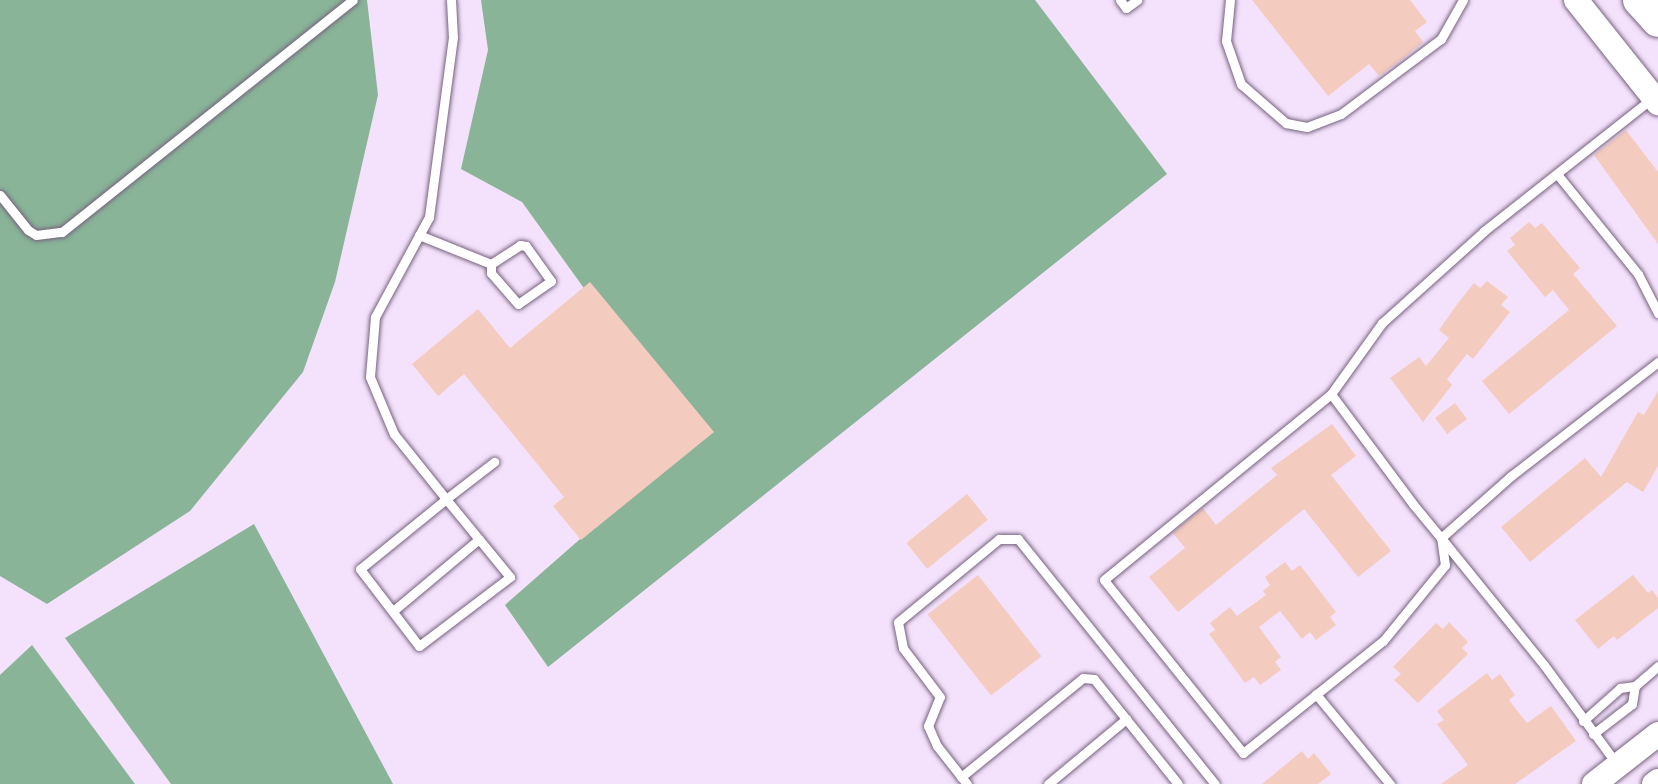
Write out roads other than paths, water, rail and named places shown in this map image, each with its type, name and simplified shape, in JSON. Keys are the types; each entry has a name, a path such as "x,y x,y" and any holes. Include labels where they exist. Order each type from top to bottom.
{"highway":[{"path":"1641,0 1658,21"}],"main road":[{"path":"1576,0 1656,100"},
{"path":"1594,784 1658,734"}],"lane":[{"path":"0,195 28,230 36,235 62,232 353,0"},
{"path":"451,0 453,37 429,217 375,317 370,377 394,434 446,499 510,577 419,646 360,569 446,499 494,462"},
{"path":"1120,0 1126,8 1137,0"},
{"path":"1230,0 1226,41 1241,84 1286,123 1307,127 1341,114 1441,39 1463,0"},
{"path":"1441,538 1445,565 1383,641 1243,753 1104,580 1331,394 1382,323 1484,231 1656,100"},
{"path":"1557,174 1638,274 1658,313"},
{"path":"419,235 491,264"},
{"path":"520,245 526,246 551,281 518,304 491,273 491,264 520,245"},
{"path":"1441,538 1511,476 1658,362"},
{"path":"1331,394 1441,538 1544,665 1618,766"},
{"path":"393,611 479,539"},
{"path":"1178,784 1094,679 1083,678 964,780 937,746 928,726 940,697 903,648 898,622 999,539 1018,539 1215,784"},
{"path":"1583,721 1620,688 1635,686 1658,666"},
{"path":"1593,734 1632,704 1635,686"},
{"path":"1316,694 1390,784"},
{"path":"1048,784 1126,719"}]}
